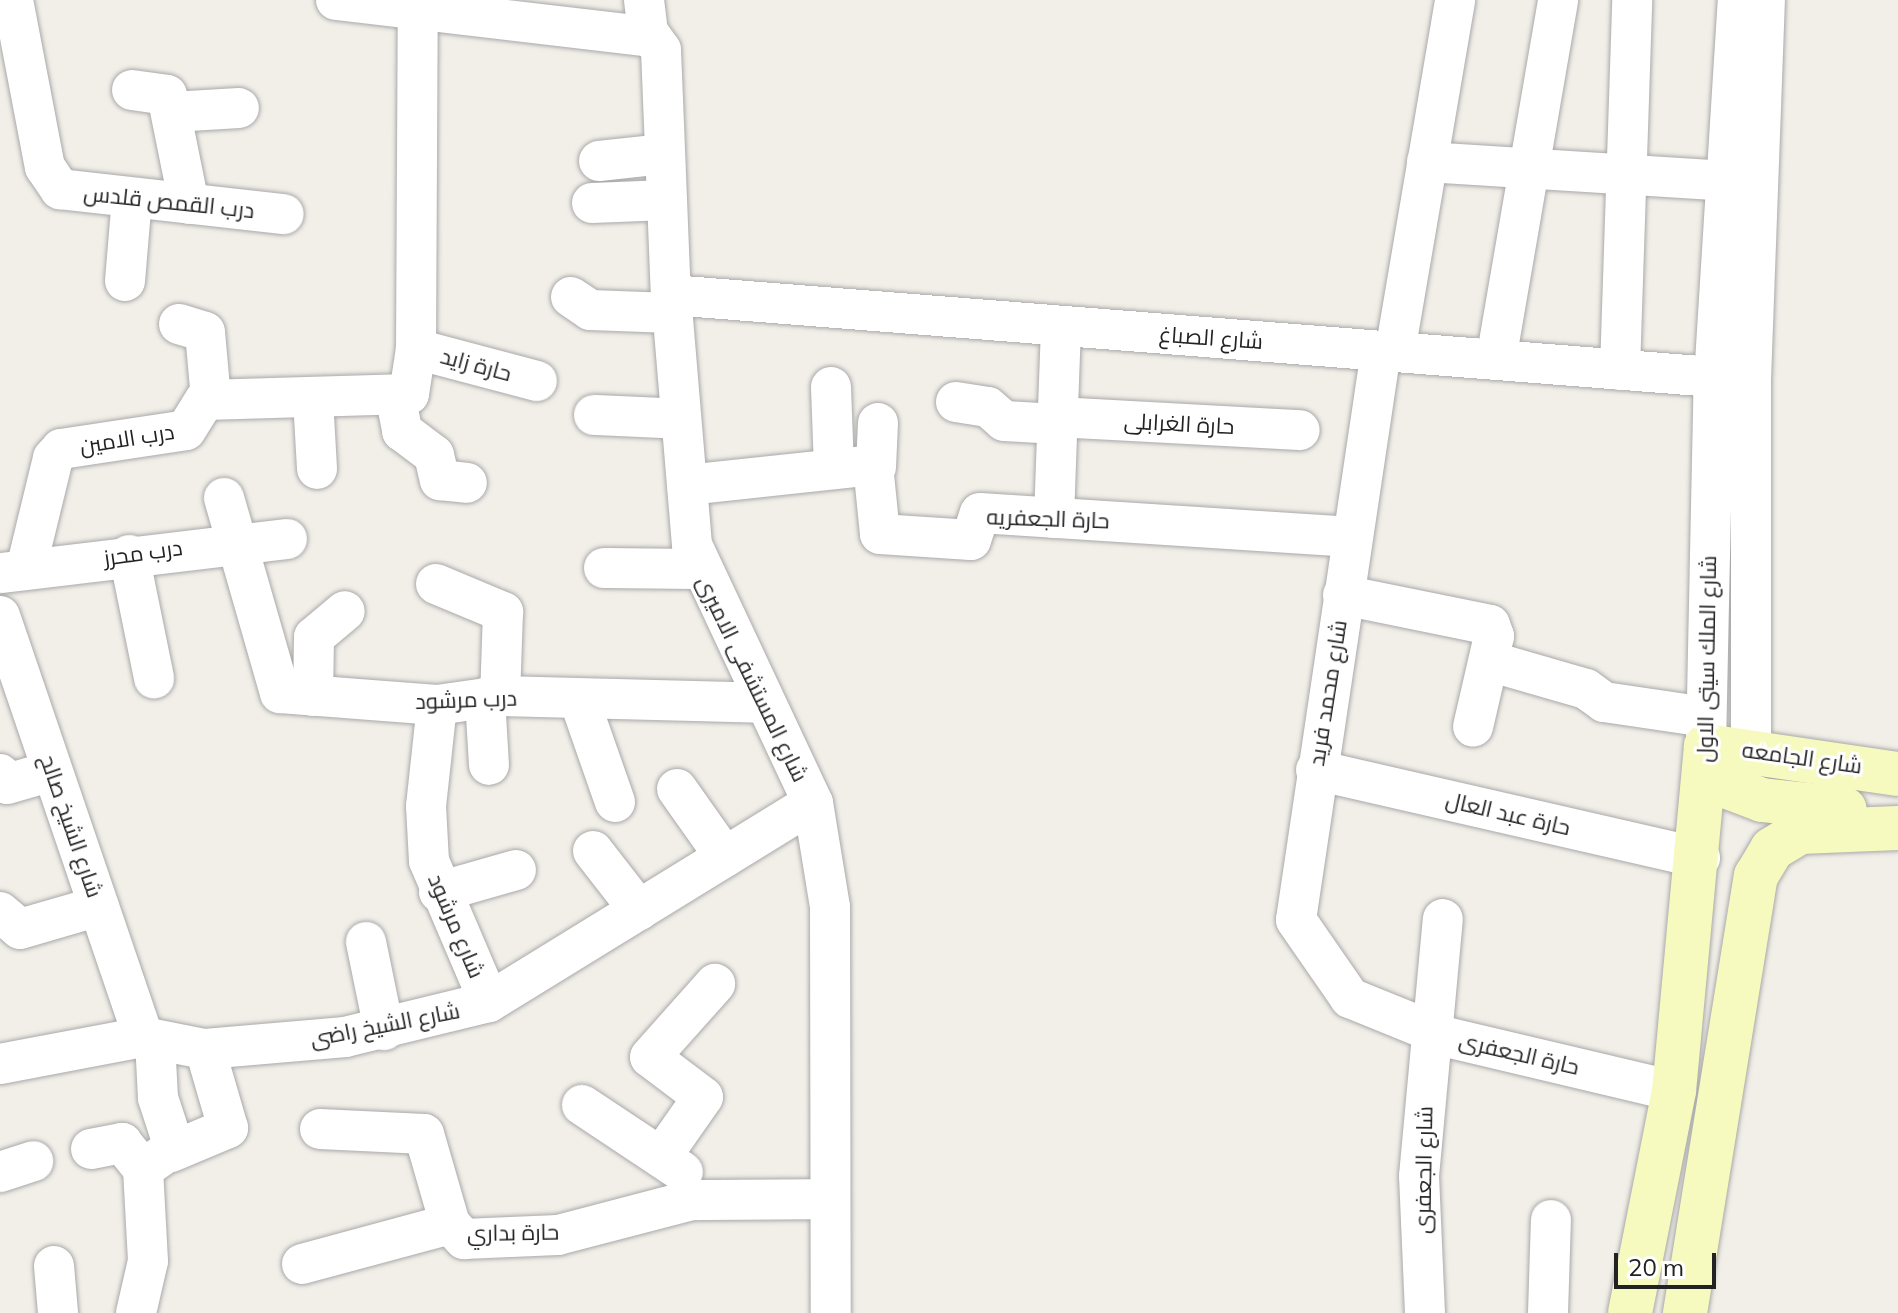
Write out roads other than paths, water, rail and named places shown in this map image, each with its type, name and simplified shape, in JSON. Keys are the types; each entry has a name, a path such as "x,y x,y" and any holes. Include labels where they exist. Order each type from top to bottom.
{"main road":[{"name":"شارع الجامعه","path":"1705,747 1751,748 1898,774"},
{"name":"شارع الجامعه","path":"1705,747 1782,804 1898,815"},
{"name":"شارع الملك سيتى الاول","path":"1630,1313 1674,1091 1700,858 1705,747"},
{"path":"1685,1313 1763,862 1800,832 1898,828"}],"street":[{"name":"درب القمص قلدس","path":"13,0 13,66 51,179 73,193 284,214"},
{"path":"336,0 418,12 647,18"},
{"name":"شارع محمد فريد","path":"1370,1003 1334,982 1296,920 1352,537 1427,162 1455,0"},
{"path":"1496,360 1558,0"},
{"path":"1620,370 1632,0"},
{"name":"شارع الملك سيتى الاول","path":"1738,0 1726,181 1732,379 1751,748"},
{"name":"شارع الملك سيتى الاول","path":"1705,747 1732,379 1765,0"},
{"path":"179,324 205,332 211,399 396,399 409,394 416,349 418,12"},
{"name":"شارع المستشفى الاميرى","path":"647,18 661,50 671,304 687,485 698,569 813,803 830,907 827,1313"},
{"path":"132,90 161,90 172,112 189,204"},
{"path":"172,112 239,108"},
{"path":"599,161 665,154"},
{"path":"1427,162 1726,181"},
{"path":"125,281 132,198"},
{"path":"592,203 667,200"},
{"name":"شارع الصباغ","path":"571,297 590,310 671,304 1061,326 1732,379"},
{"path":"1054,518 1061,326"},
{"name":"حارة زايد","path":"416,349 537,381"},
{"path":"831,387 834,469"},
{"name":"درب الامين","path":"13,571 57,453 183,431 196,406 211,399"},
{"path":"313,399 317,469"},
{"path":"396,399 402,431 434,455 440,480 467,483"},
{"name":"حارة الغرابلى","path":"956,402 988,407 1004,421 1058,420 1300,430"},
{"path":"594,415 681,419"},
{"path":"687,485 876,467 878,423"},
{"name":"حارة الجعفريه","path":"876,467 880,534 971,540 980,513 1352,537"},
{"path":"224,498 278,694"},
{"name":"درب محرز","path":"13,571 236,541 287,539"},
{"path":"129,555 154,678"},
{"path":"604,568 698,569"},
{"path":"436,584 503,612 492,697 489,765"},
{"path":"1343,595 1486,623 1494,632 1473,727"},
{"path":"278,694 314,637 345,611"},
{"name":"شارع الشيخ صالح","path":"0,616 99,906 149,1039 157,1160 148,1261 136,1313"},
{"path":"1489,661 1586,689 1604,702 1705,747"},
{"name":"درب مرشود","path":"278,694 437,705 492,697 580,702 762,703"},
{"path":"580,702 615,802"},
{"name":"شارع مرشود","path":"437,705 426,819 439,892 489,1002"},
{"name":"حارة عبد العال","path":"1316,770 1700,858"},
{"path":"0,774 7,784 52,771"},
{"path":"677,789 725,857"},
{"name":"شارع الشيخ راضى","path":"0,1064 149,1039 205,1049 384,1030 489,1002 813,803"},
{"path":"593,851 639,910"},
{"path":"439,892 516,870"},
{"path":"0,912 20,929 99,906"},
{"name":"شارع الجعفرى","path":"1425,1313 1419,1176 1443,919"},
{"path":"366,942 384,1030"},
{"path":"661,1157 703,1097 650,1057 715,984"},
{"name":"حارة الجعفرى","path":"1370,1003 1432,1027 1446,1037 1674,1091"},
{"path":"91,1149 122,1143 157,1160 228,1128 205,1049"},
{"path":"582,1105 687,1175 692,1200"},
{"name":"حارة بداري","path":"320,1129 420,1130 450,1224 464,1239 558,1235 692,1200 826,1199"},
{"path":"1548,1313 1551,1220"},
{"path":"302,1264 450,1224"},
{"path":"54,1266 58,1313"}]}
